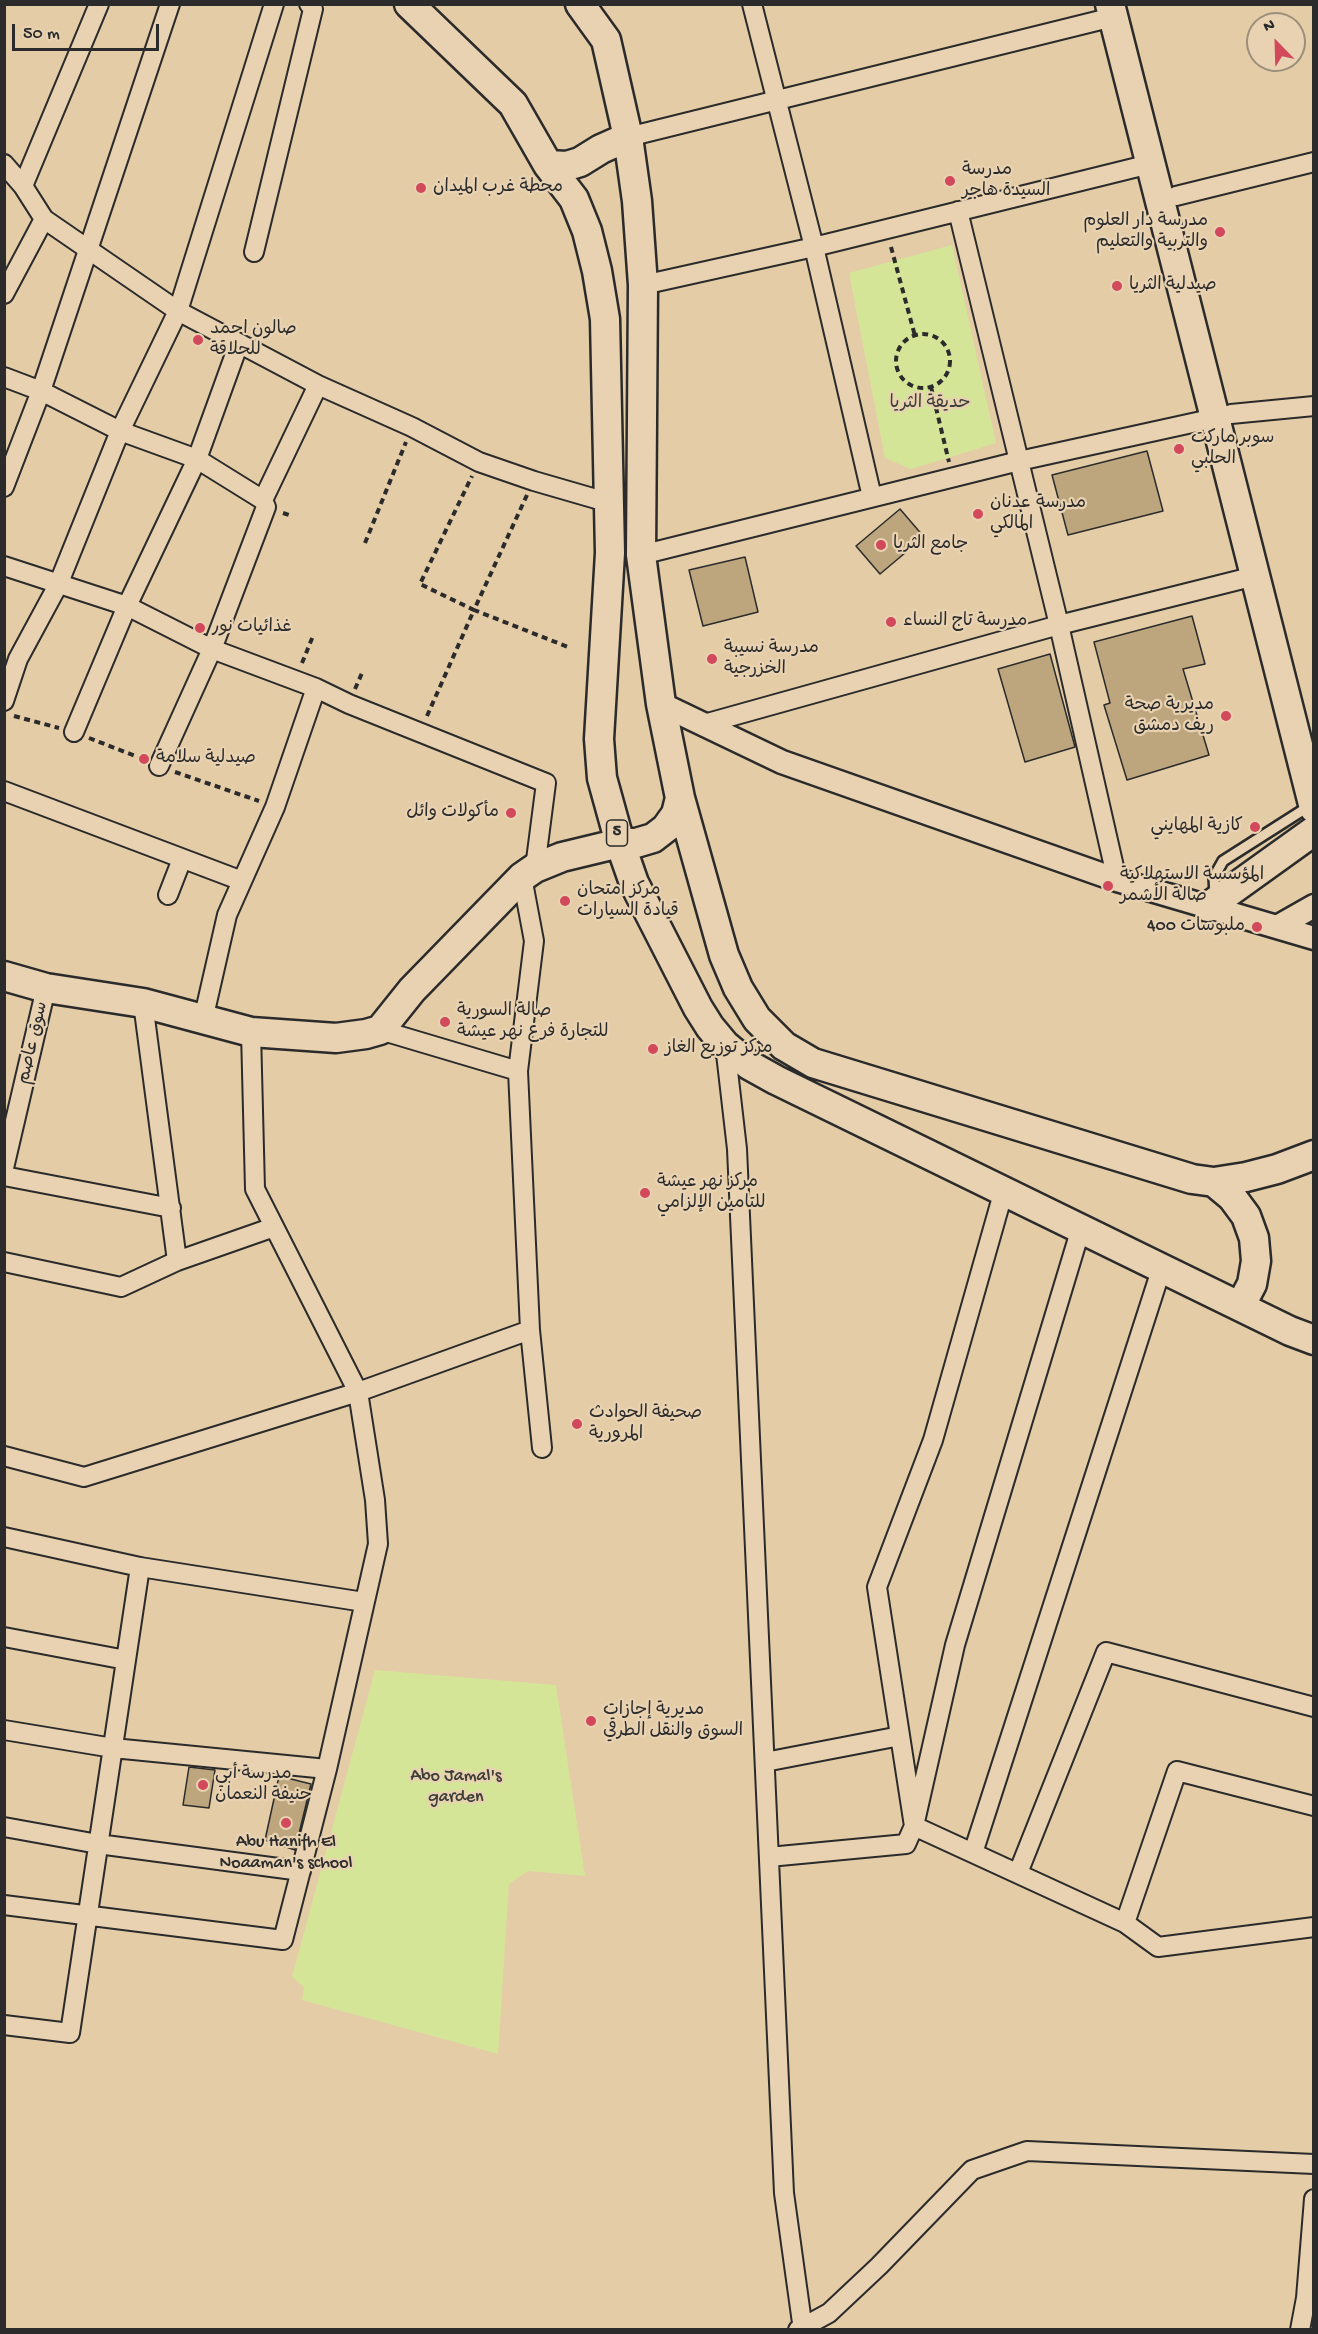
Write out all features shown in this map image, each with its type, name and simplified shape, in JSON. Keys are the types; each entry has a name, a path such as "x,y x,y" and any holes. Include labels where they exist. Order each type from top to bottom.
{"main road":[{"name":"5","path":"409,4 513,104 548,165 574,199 587,231 605,319 610,553 599,739 602,778 634,883 710,1027 725,1045 749,1065 776,1080 1302,1336"},
{"path":"580,4 606,40"},
{"path":"597,4 628,137 637,201 643,285 641,555 661,704 680,798 724,955 738,988 757,1019 784,1046 813,1063 1192,1179 1214,1182 1246,1177 1277,1169 1314,1155"},
{"path":"1116,9 1150,164 1314,740"},
{"path":"1116,9 1176,196 1255,576 1313,814 1212,904"},
{"path":"548,165 567,166 580,162 601,149 628,137"},
{"path":"4,976 46,988 143,1003 252,1032 336,1038 380,1030 412,990 529,873 562,857 620,843 636,843 653,838 666,828 676,814 680,798"},
{"path":"1214,1182 1232,1197 1246,1216 1254,1238 1256,1261 1251,1284 1241,1305"},
{"path":"1302,1336 1314,1354"}],"street":[{"path":"23,186 99,4"},
{"path":"4,487 41,391 170,4"},
{"path":"4,701 18,659 58,585 120,431 178,311 274,4"},
{"path":"254,252 313,9 309,4"},
{"path":"752,4 814,247 872,497"},
{"path":"628,137 1116,9"},
{"path":"1176,196 1314,162"},
{"path":"4,164 23,186 45,219 178,311 318,385 412,427 479,462 609,503"},
{"path":"643,285 814,247 1150,164"},
{"path":"958,211 1059,625 1117,880"},
{"path":"4,294 45,219"},
{"path":"74,732 127,606 197,459 239,344"},
{"path":"4,377 41,391 120,431 197,459 264,500"},
{"path":"159,766 212,649 266,507 264,500 318,385"},
{"path":"641,555 1019,461 1223,416 1314,406"},
{"path":"4,566 127,606 212,649 316,688 349,704 546,783 529,873 534,941 518,1071 530,1330 542,1448"},
{"path":"704,724 1059,625 1255,576"},
{"path":"203,1020 227,915 275,807 316,688"},
{"path":"661,704 782,762 1117,880 1212,904 1314,938"},
{"path":"4,791 242,881"},
{"path":"168,896 182,860"},
{"path":"1277,927 1314,906"},
{"name":"سوق عاصم","path":"4,1168 46,988"},
{"path":"143,1003 177,1261"},
{"path":"380,1030 518,1071"},
{"path":"4,1905 283,1940 327,1769 378,1544 375,1500 358,1392 255,1189 252,1032"},
{"path":"725,1045 737,1149 784,2193 801,2329 829,2313 879,2266 972,2170 1027,2151 1314,2164"},
{"path":"4,1176 171,1208"},
{"path":"914,1826 877,1587 933,1440 1004,1190"},
{"path":"4,1262 121,1287 177,1261 274,1227"},
{"path":"769,1857 906,1844 914,1826 955,1645 1081,1228"},
{"path":"973,1853 1162,1267"},
{"path":"4,1456 84,1477 358,1392 530,1330"},
{"path":"4,1537 140,1567 364,1602"},
{"path":"4,2025 70,2033 140,1567"},
{"path":"4,1637 126,1660"},
{"path":"1018,1873 1106,1652 1314,1707"},
{"path":"4,1730 113,1748 327,1769"},
{"path":"765,1762 900,1736"},
{"path":"1125,1923 1177,1771 1314,1806"},
{"path":"914,1826 1125,1923 1158,1947 1314,1927"},
{"path":"4,1827 98,1845 301,1871"},
{"path":"1300,2330 1306,2298 1314,2199"}],"path":[{"path":"886,229 915,336"},
{"path":"930,335 939,340 949,355 950,364 947,373 942,381 931,387 921,388 910,385 898,372 896,363 899,348 906,340 915,336 930,335"},
{"path":"931,387 952,478"},
{"path":"365,543 412,427"},
{"path":"479,462 420,584 474,610 568,646"},
{"path":"420,731 534,481"},
{"path":"295,681 313,636"},
{"path":"4,713 74,732 159,766 275,807"}],"green space":[{"name":"حديقة الثريا","path":"952,245 996,443 911,469 885,458 849,273"},
{"name":"Abo Jamal's garden","path":"375,1670 556,1685 585,1876 528,1871 509,1884 498,2054 302,2000 304,1987 292,1977"}],"building":[{"path":"1147,451 1163,511 1068,535 1052,475"},
{"path":"900,509 924,537 880,574 856,546"},
{"path":"745,557 758,612 703,626 689,570"},
{"path":"1192,616 1205,664 1183,669 1209,755 1127,780 1104,705 1110,703 1094,642"},
{"path":"1050,654 1075,747 1025,762 998,669"},
{"path":"189,1767 215,1770 209,1808 183,1805"},
{"name":"Abu Hanifh El Noaaman's school","path":"279,1776 311,1784 295,1850 265,1840"}],"place":[{"name":"مدرسة السيدة هاجر","path":"950,181"},
{"name":"محطة غرب الميدان","path":"421,188"},
{"name":"مدرسة دار العلوم والتربية والتعليم","path":"1220,232"},
{"name":"صيدلية الثريا","path":"1117,286"},
{"name":"صالون احمد للحلاقة","path":"198,340"},
{"name":"سوبر ماركت الحلبي","path":"1179,449"},
{"name":"مدرسة عدنان المالكي","path":"978,514"},
{"name":"جامع الثريا","path":"881,545"},
{"name":"مدرسة تاج النساء","path":"891,622"},
{"name":"غذائيات نور","path":"200,628"},
{"name":"مدرسة نسيبة الخزرجية","path":"712,659"},
{"name":"مديرية صحة ريف دمشق","path":"1226,716"},
{"name":"صيدلية سلامة","path":"144,759"},
{"name":"مأكولات وائل","path":"511,813"},
{"name":"كازية المهايني","path":"1255,827"},
{"name":"المؤسسة الاستهلاكية صالة الأشمر","path":"1108,886"},
{"name":"مركز امتحان قيادة السيارات","path":"565,901"},
{"name":"ملبوسات 400","path":"1257,927"},
{"name":"صالة السورية للتجارة فرع نهر عيشة","path":"445,1022"},
{"name":"مركز توزيع الغاز","path":"653,1049"},
{"name":"مركز نهر عيشة للتامين الإلزامي","path":"645,1193"},
{"name":"صحيفة الحوادث المرورية","path":"577,1424"},
{"name":"مديرية إجازات السوق والنقل الطرقي","path":"591,1721"},
{"name":"مدرسة أبي حنيفة النعمان","path":"203,1785"},
{"name":"Abu Hanifh El Noaaman's school","path":"286,1823"}]}
